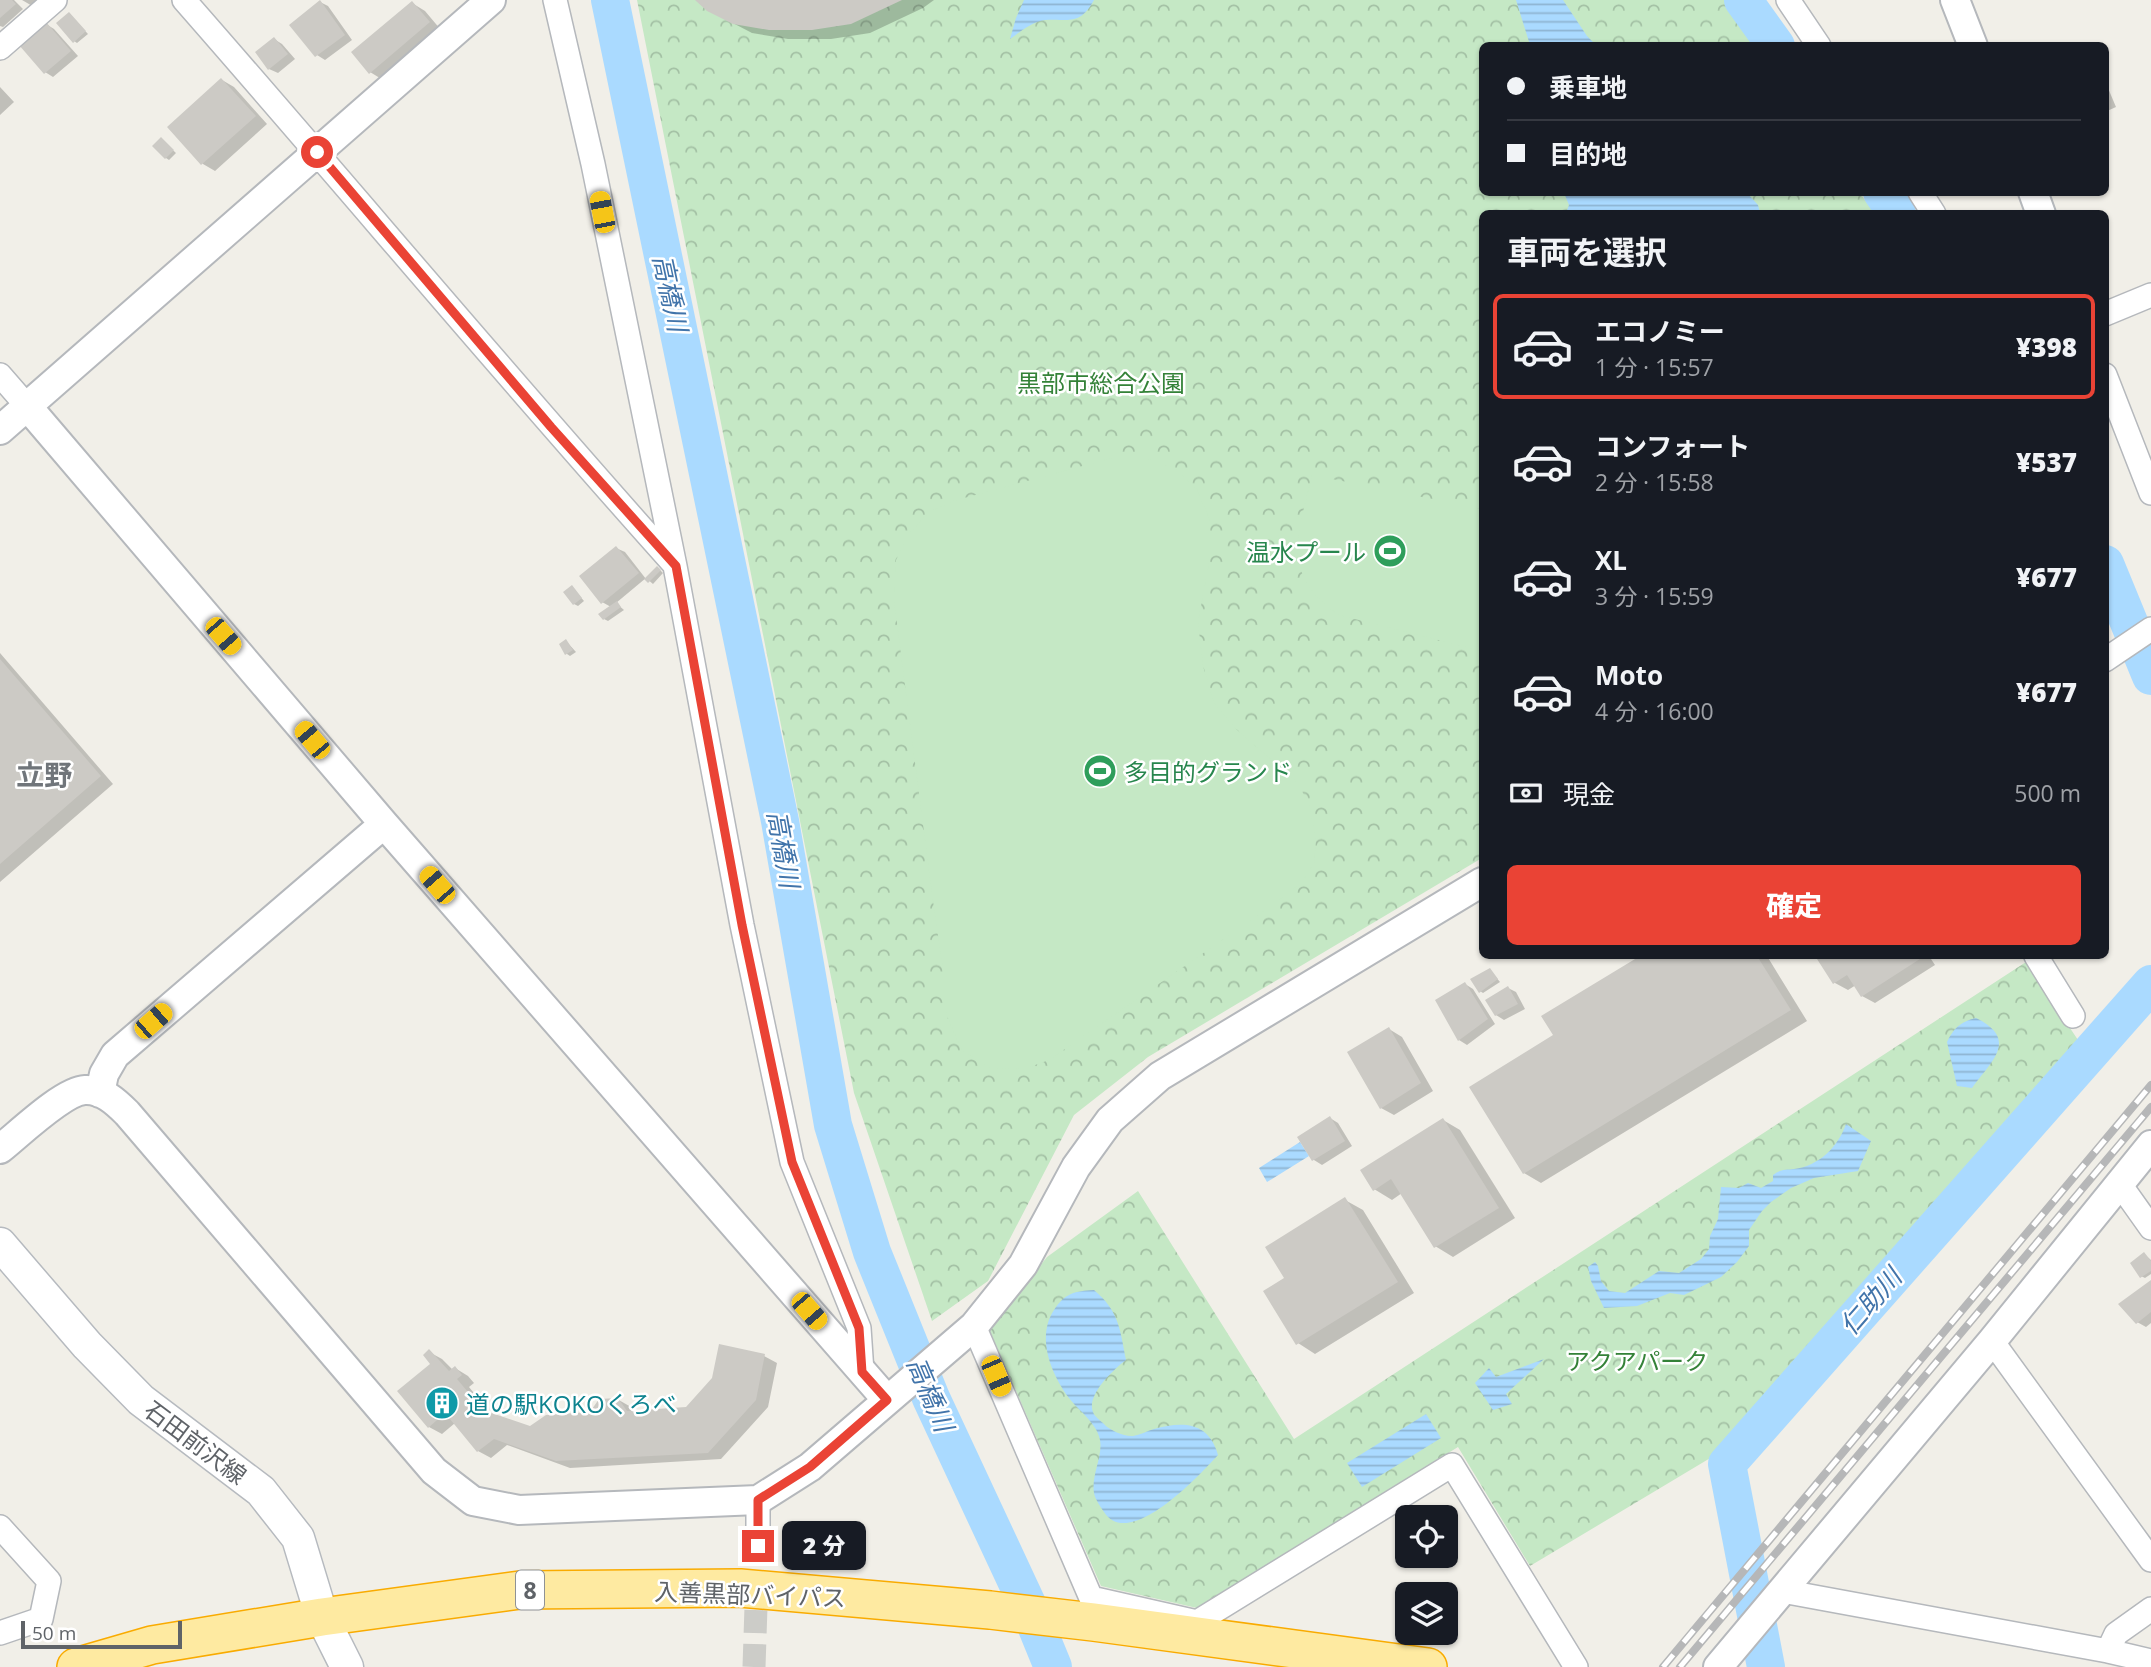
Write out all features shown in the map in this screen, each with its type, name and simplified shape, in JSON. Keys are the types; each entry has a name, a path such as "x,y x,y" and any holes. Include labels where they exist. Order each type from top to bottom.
{"highway":[{"name":"入善黒部バイパス","path":"76,1667 152,1645 322,1617 520,1591 740,1588 990,1610 1428,1667"}],"main road":[{"name":"石田前沢線","path":"0,1244 87,1345 141,1400 261,1491 298,1538 322,1617 347,1667"}],"street":[{"path":"0,48 55,0"},
{"path":"184,0 542,417 676,566"},
{"path":"0,430 491,0"},
{"path":"555,0 593,164 676,566 740,912 792,1162 859,1328 862,1372"},
{"path":"1788,0 1816,42"},
{"path":"1955,0 1971,42"},
{"path":"2109,312 2151,295"},
{"path":"0,375 384,824 887,1400"},
{"path":"2109,385 2151,493"},
{"path":"2109,657 2151,629"},
{"path":"100,1093 104,1074 115,1055 384,824"},
{"path":"0,1149 64,1098 84,1090 113,1099 434,1471 473,1501 519,1510 758,1500 810,1467 967,1332 1023,1265 1076,1167 1110,1120 1160,1076 1479,884"},
{"path":"2038,959 2073,1016"},
{"path":"1718,1667 1992,1340 2151,1145"},
{"path":"2119,1183 2151,1228"},
{"path":"967,1332 1091,1598 1197,1622 1452,1465 1576,1667"},
{"path":"1992,1340 2151,1560"},
{"path":"758,1500 758,1546"},
{"path":"0,1527 48,1581 41,1619 0,1633"},
{"path":"1782,1591 2151,1661"},
{"path":"2108,1651 2116,1634 2151,1609"}],"green space":[{"name":"黒部市総合公園","path":"637,0 1725,0 1755,42 1479,42 1479,196 1862,196 1872,210 1479,210 1479,860 1148,1057 1074,1115 988,1281 932,1321 854,1093"},
{"name":"多目的グランド","path":"1112,458 1145,458 1174,468 1197,489 1210,521 1210,558 1198,622 1203,666 1214,703 1236,729 1298,783 1309,805 1316,839 1314,863 1302,882 1274,904 1049,1060 1024,1069 991,1068 962,1051 947,1016 894,600 896,560 908,535 929,512 953,501"},
{"name":"温水プール","path":"1312,475 1479,508 1479,650 1339,615 1320,599 1300,568 1298,552 1302,517"},
{"name":"アクアパーク","path":"2026,962 2078,1040 1717,1454 1530,1566 1458,1447 1197,1608 1101,1586 989,1329 1047,1257 1138,1191 1294,1439"}],"water":[{"path":"1024,0 1094,0 1089,9 1078,18 1040,21 1010,39"},
{"path":"1516,0 1563,0 1593,42 1529,42"},
{"path":"1565,196 1750,196 1759,210 1567,210 1569,205"},
{"path":"1976,1018 1997,1035 1997,1052 1972,1088 1957,1086 1947,1042 1958,1026"},
{"path":"1846,1124 1871,1141 1858,1171 1814,1178 1791,1188 1771,1202 1749,1230 1749,1246 1721,1277 1684,1295 1670,1293 1637,1306 1604,1308 1591,1281 1588,1267 1595,1262 1601,1281 1609,1291 1625,1293 1659,1271 1679,1273 1701,1259 1709,1249 1710,1236 1718,1219 1721,1187 1739,1188 1748,1183 1761,1188 1773,1181 1773,1175 1778,1172 1812,1164 1833,1148"},
{"path":"1300,1142 1309,1156 1267,1182 1259,1168"},
{"path":"1094,1290 1114,1313 1126,1360 1097,1390 1092,1405 1095,1415 1110,1429 1130,1436 1165,1426 1194,1427 1208,1436 1218,1455 1163,1506 1146,1517 1130,1522 1115,1522 1095,1498 1094,1480 1100,1440 1091,1422 1062,1388 1052,1367 1046,1343 1049,1321 1058,1304 1071,1294"},
{"path":"1544,1359 1506,1394 1512,1404 1493,1410 1475,1383 1489,1368 1496,1377"},
{"path":"1426,1414 1441,1438 1362,1487 1347,1463"}],"building":[{"path":"0,0 12,0 16,4 0,18"},
{"path":"320,0 345,35 315,57 289,25"},
{"path":"695,0 902,0 851,24 812,30 769,30 733,24 707,11"},
{"path":"412,1 430,22 369,74 351,52"},
{"path":"69,12 86,31 73,43 56,23"},
{"path":"46,22 71,51 44,74 19,45"},
{"path":"274,37 288,54 268,70 255,52"},
{"path":"221,78 256,116 201,165 167,127"},
{"path":"161,137 174,150 165,159 152,146"},
{"path":"616,546 639,573 601,604 579,576"},
{"path":"657,566 661,570 648,583 644,579"},
{"path":"572,585 582,598 573,605 563,592"},
{"path":"617,601 621,607 603,620 598,614"},
{"path":"566,639 573,650 565,655 559,644"},
{"path":"0,659 101,776 0,864"},
{"path":"1635,959 1759,959 1791,1010 1523,1174 1469,1087 1553,1035 1541,1016"},
{"path":"1817,959 1920,959 1861,997 1847,975 1833,984"},
{"path":"1490,968 1498,979 1479,993 1470,979"},
{"path":"1465,982 1488,1019 1458,1041 1435,1000"},
{"path":"1508,986 1518,1004 1495,1016 1485,1000"},
{"path":"1389,1027 1421,1083 1380,1109 1347,1052"},
{"path":"1330,1116 1345,1141 1312,1161 1297,1137"},
{"path":"1443,1118 1499,1208 1434,1248 1391,1179 1373,1191 1360,1170"},
{"path":"1345,1197 1398,1282 1296,1345 1263,1291 1284,1278 1265,1247"},
{"path":"2144,1252 2151,1261 2151,1271 2140,1278 2130,1263"},
{"path":"2151,1280 2151,1312 2136,1324 2118,1304"},
{"name":"道の駅KOKOくろべ","path":"719,1344 765,1354 756,1400 708,1453 556,1461 494,1439 477,1452 445,1413 428,1428 397,1391 430,1364 423,1355 429,1349 449,1371 455,1366 462,1375 457,1379 483,1410 530,1426 546,1415 590,1412 599,1399 618,1398 627,1411 686,1407 712,1378"}],"waterway":[{"name":"高橋川","path":"610,0 780,821 833,1125 872,1252 931,1398 1028,1606 1053,1667"},
{"name":"仁助川","path":"1743,0 1773,42"},
{"name":"仁助川","path":"1885,196 1894,210"},
{"name":"仁助川","path":"2109,574 2151,676"},
{"name":"仁助川","path":"1766,1667 1727,1464 2151,984"}],"tunnel":[{"path":"754,1667 758,1546"}],"railway":[{"path":"1663,1667 2151,1085"},
{"path":"1680,1667 2151,1107"}],"place":[{"name":"温水プール","path":"1390,551"},
{"name":"多目的グランド","path":"1100,771"},
{"name":"道の駅KOKOくろべ","path":"442,1403"}],"district":[{"name":"立野","path":"44,774"}],"route":[{"path":"317,152 551,427 676,566 742,925 792,1162 859,1328 862,1372 887,1400 810,1467 758,1500 758,1546"}]}
